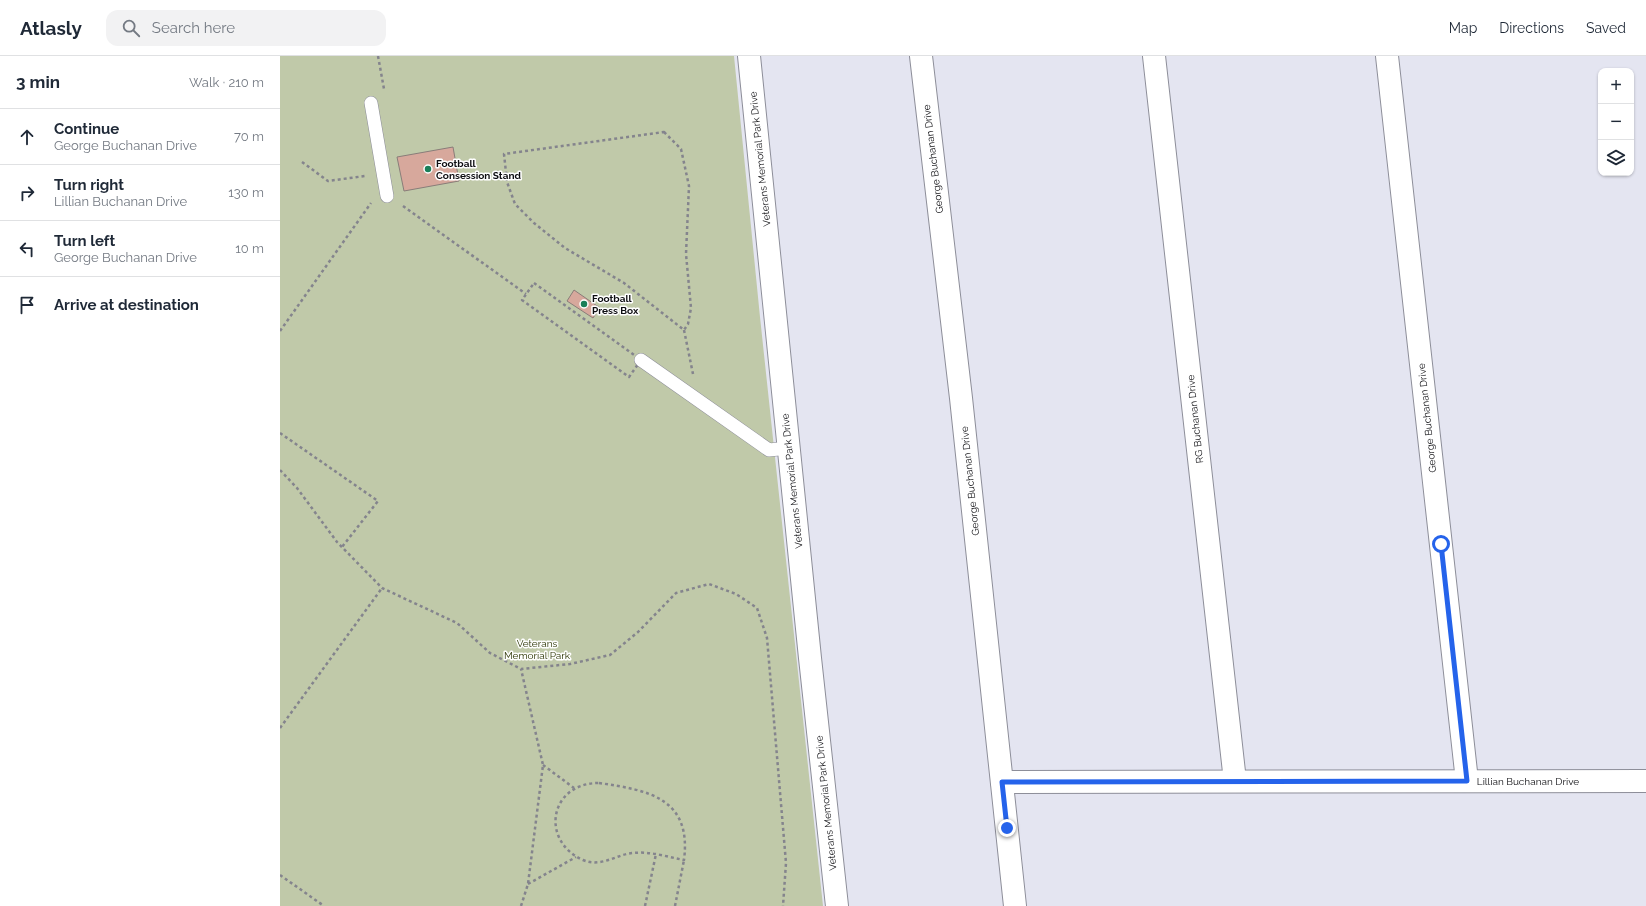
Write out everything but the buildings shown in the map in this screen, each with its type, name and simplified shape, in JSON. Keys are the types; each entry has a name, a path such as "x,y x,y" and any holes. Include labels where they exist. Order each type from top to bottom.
{"street":[{"name":"Veterans Memorial Park Drive","path":"750,56 837,906"},
{"name":"George Buchanan Drive","path":"921,56 962,406 1015,906"},
{"name":"RG Buchanan Drive","path":"1154,56 1235,781"},
{"name":"George Buchanan Drive","path":"1387,56 1467,781"},
{"name":"Lillian Buchanan Drive","path":"1002,782 1646,780"}],"lane":[{"path":"371,103 387,196"},
{"path":"642,360 769,450 789,448"}],"path":[{"path":"378,56 384,93"},
{"path":"684,330 688,324 691,308 686,254 688,186 681,149 664,132 504,154 510,189 515,204 565,248 624,283 684,330 698,400"},
{"path":"302,162 328,181 384,178"},
{"path":"280,331 384,178"},
{"path":"387,196 526,294"},
{"path":"534,283 642,360 629,377 522,300 526,294 534,283"},
{"path":"280,433 378,501 342,547"},
{"path":"280,470 297,488 342,547 382,588 458,623 490,653 521,669 570,664 610,655 638,632 676,593 709,584 736,594 757,608 767,638 786,863 784,906"},
{"path":"280,728 382,588"},
{"path":"521,669 543,765 528,884 521,906"},
{"path":"543,765 574,788"},
{"path":"675,906 684,860 685,838 681,824 675,812 662,799 640,790 599,783 585,784 574,788 564,796 555,821 561,843 576,857 588,862 597,862 609,861 632,853 656,854 684,860"},
{"path":"645,906 656,854"},
{"path":"528,884 576,857"},
{"path":"280,875 324,906"}],"green space":[{"name":"Veterans Memorial Park","path":"280,56 734,56 760,317 823,906 280,906"}],"place":[{"name":"Football Consession Stand","path":"428,169"},
{"name":"Football Press Box","path":"584,304"}],"route":[{"path":"1007,828 1002,782 1467,781 1441,544"}]}
